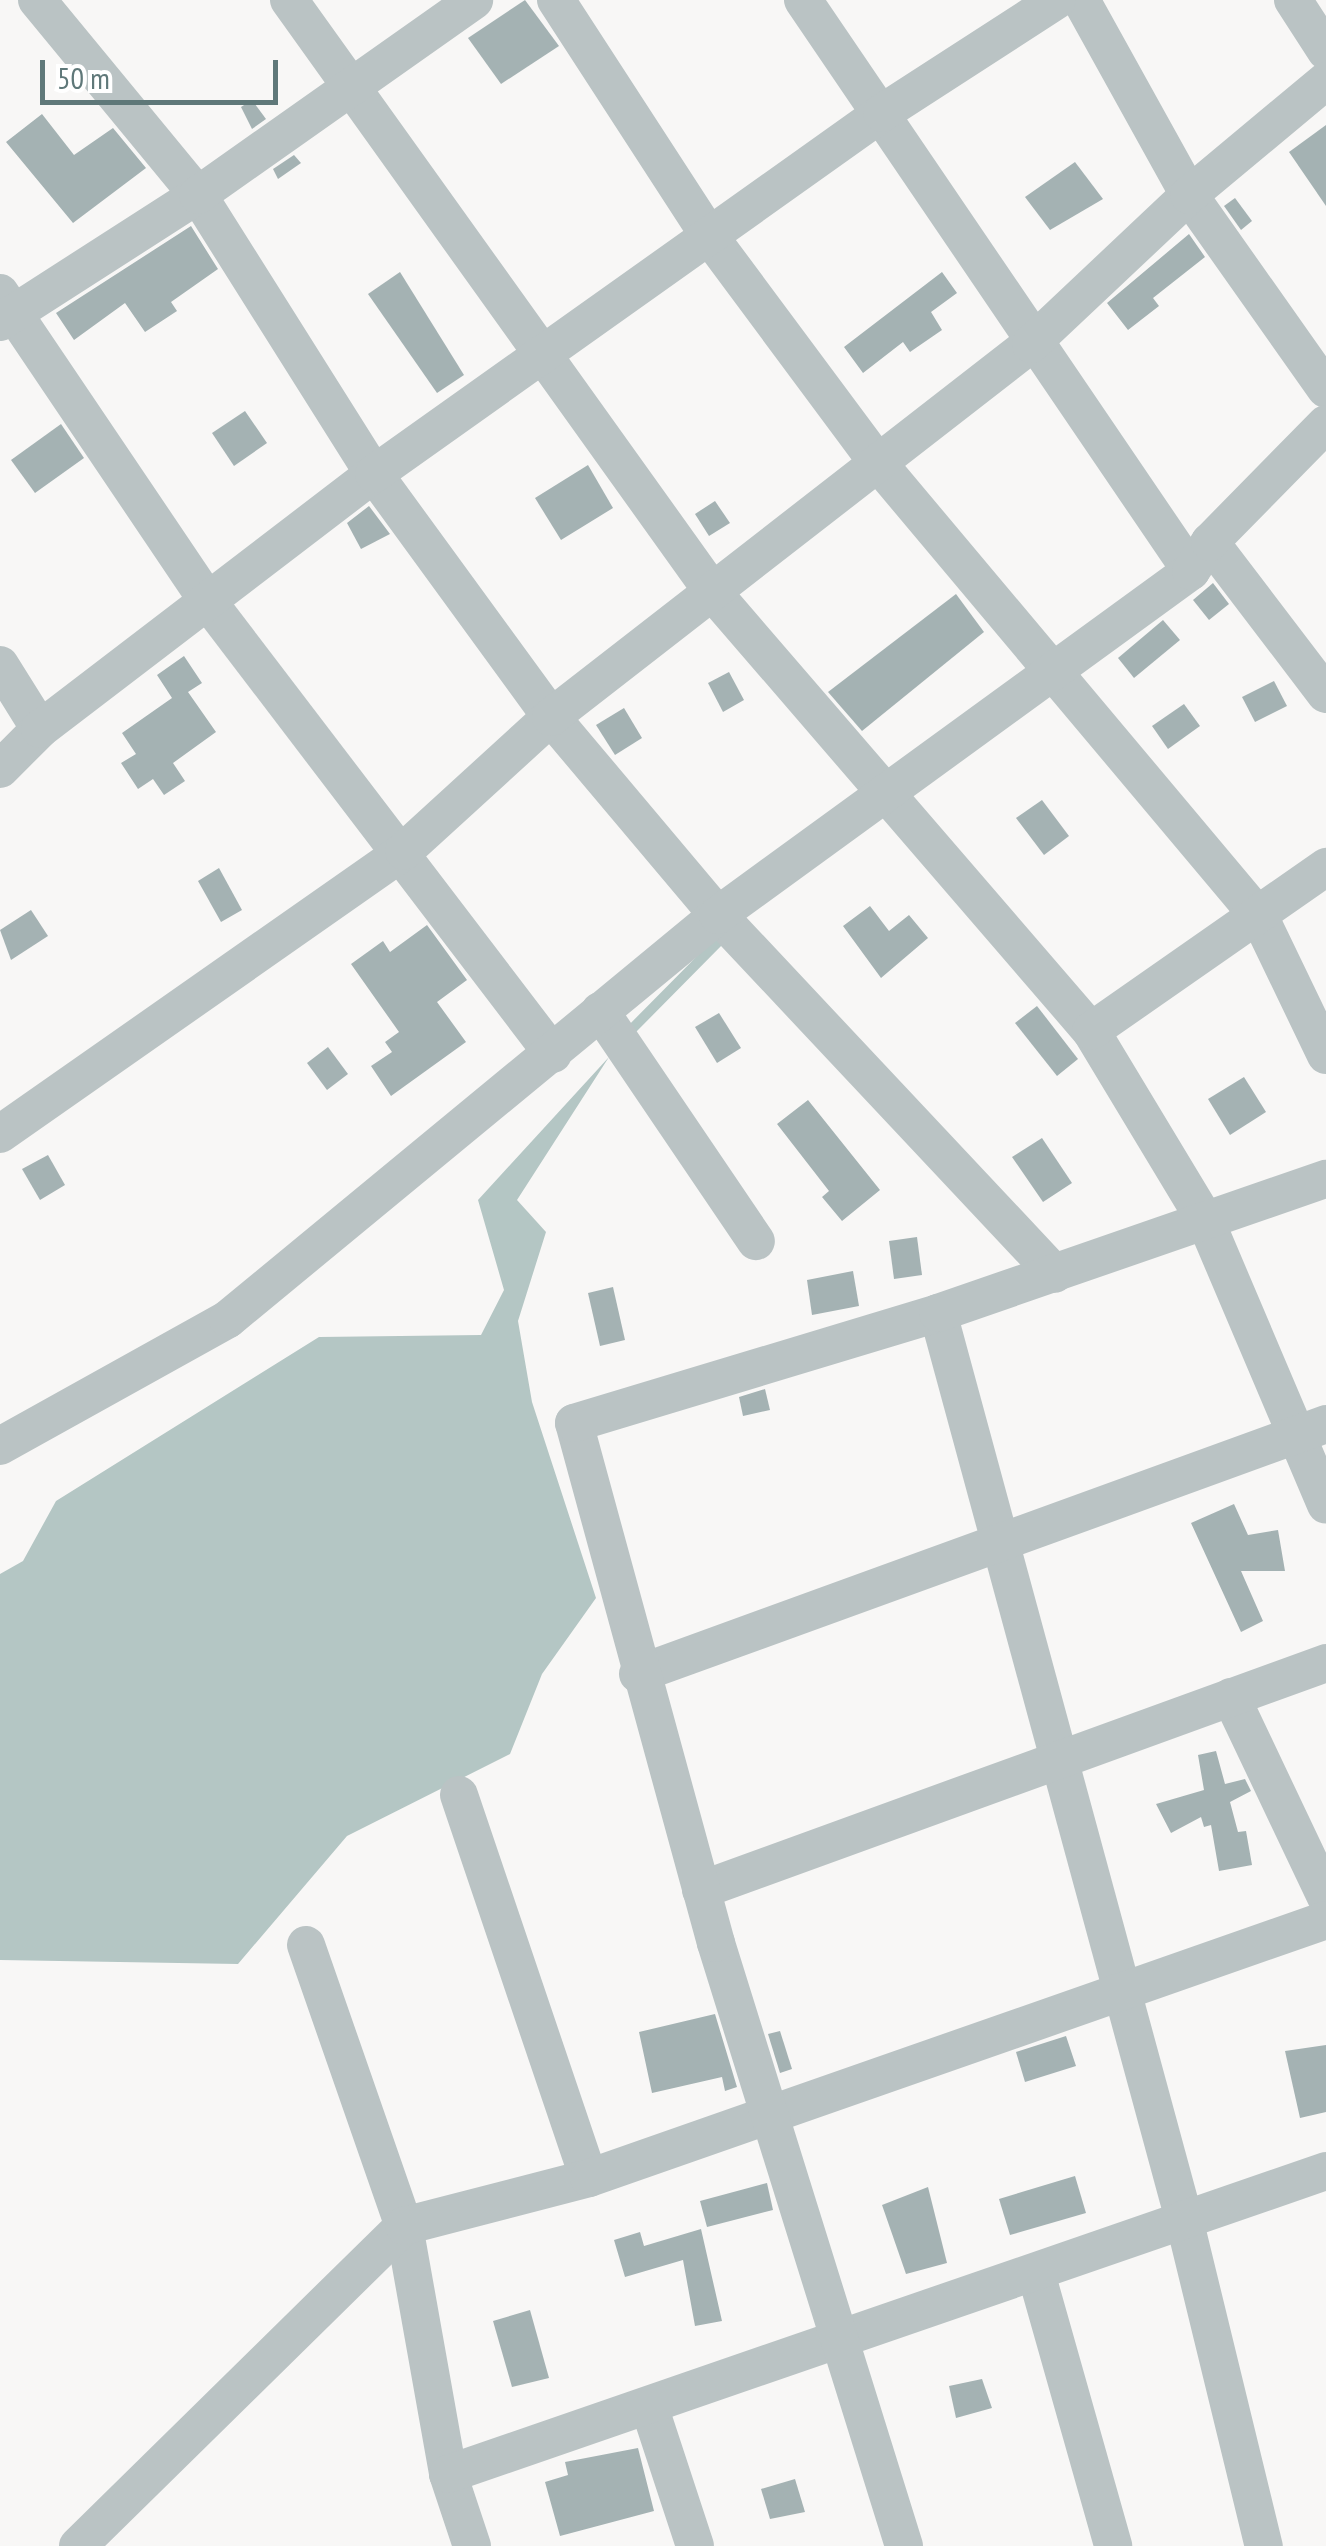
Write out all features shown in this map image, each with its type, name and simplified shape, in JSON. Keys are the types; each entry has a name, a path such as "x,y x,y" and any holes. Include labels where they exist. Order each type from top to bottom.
{"street":[{"path":"37,0 198,195 374,474 552,717 718,915 1055,1274"},
{"path":"289,0 353,82 715,595 1091,1031 1206,1222 1311,1430 1326,1505"},
{"path":"474,0 198,195 5,309 209,603 404,851 553,1054"},
{"path":"556,0 710,237 878,463 1260,918 1326,1055"},
{"path":"804,0 1031,344 1200,556 1326,694"},
{"path":"0,769 40,730 374,474 546,356 882,114 1057,0"},
{"path":"1080,0 1189,194 1326,389"},
{"path":"1293,0 1326,51"},
{"path":"0,1134 404,851 552,717 715,595 1031,344 1189,194 1326,81"},
{"path":"0,1446 228,1319 718,915 1200,556 1326,424"},
{"path":"0,666 40,730"},
{"path":"1091,1031 1260,918 1326,867"},
{"path":"600,1010 756,1242"},
{"path":"904,2546 835,2338 701,1890 638,1674 574,1423 938,1314 1326,1180"},
{"path":"938,1314 1184,2219 1264,2546"},
{"path":"638,1674 1311,1430"},
{"path":"701,1890 1326,1663"},
{"path":"1231,1697 1326,1898"},
{"path":"459,1795 589,2178"},
{"path":"78,2546 404,2226 589,2178 1326,1920"},
{"path":"306,1945 404,2226 448,2474 472,2546"},
{"path":"448,2474 1326,2171"},
{"path":"1036,2273 1112,2546"},
{"path":"649,2406 695,2546"}],"shaded area":[{"path":"609,1057 517,1200 546,1232 518,1321 532,1402 596,1598 542,1674 510,1754 347,1836 238,1964 0,1960 0,1574 23,1561 56,1501 319,1337 481,1335 504,1290 478,1200"}],"building":[{"path":"525,0 559,46 501,84 468,38"},
{"path":"252,100 266,119 252,129 241,107"},
{"path":"42,114 74,155 113,128 146,168 73,223 6,142"},
{"path":"1326,125 1326,206 1289,152"},
{"path":"294,155 301,163 278,179 273,169"},
{"path":"1075,162 1103,199 1050,230 1025,197"},
{"path":"1235,198 1252,221 1241,230 1224,206"},
{"path":"191,226 218,269 171,302 177,311 145,332 125,303 74,340 56,313"},
{"path":"1189,234 1205,257 1153,298 1159,306 1128,330 1107,303"},
{"path":"400,272 464,375 437,393 368,294"},
{"path":"942,272 957,293 931,312 942,330 910,352 903,342 863,373 844,347"},
{"path":"245,411 267,443 234,466 212,433"},
{"path":"61,424 84,458 35,493 11,460"},
{"path":"588,465 613,508 561,540 535,498"},
{"path":"715,501 730,523 709,536 695,514"},
{"path":"369,506 390,534 361,549 347,523"},
{"path":"1213,583 1229,604 1209,620 1193,600"},
{"path":"956,594 984,632 862,731 828,692"},
{"path":"1163,620 1180,640 1134,678 1118,658"},
{"path":"184,656 202,683 188,692 216,732 173,763 185,781 164,795 153,779 138,789 121,763 136,754 122,733 172,698 157,675"},
{"path":"729,672 744,700 723,712 708,683"},
{"path":"1274,681 1287,706 1255,722 1242,697"},
{"path":"1184,704 1200,726 1168,749 1152,726"},
{"path":"624,708 642,738 615,755 596,725"},
{"path":"1042,800 1069,836 1044,855 1016,818"},
{"path":"219,868 242,910 221,922 198,881"},
{"path":"870,906 889,931 909,915 928,938 881,978 843,926"},
{"path":"31,910 48,936 11,960 0,930"},
{"path":"427,925 467,980 437,1002 466,1042 391,1096 371,1066 392,1052 385,1042 399,1032 351,964 383,941 390,952"},
{"path":"1037,1006 1078,1059 1057,1076 1015,1023"},
{"path":"719,1013 741,1048 717,1063 695,1027"},
{"path":"328,1047 348,1074 327,1090 307,1063"},
{"path":"1244,1077 1266,1112 1230,1135 1208,1099"},
{"path":"808,1100 880,1190 842,1221 822,1197 829,1191 777,1124"},
{"path":"1042,1138 1072,1183 1043,1202 1012,1157"},
{"path":"48,1155 65,1185 40,1200 22,1169"},
{"path":"917,1237 922,1275 894,1279 889,1241"},
{"path":"853,1271 859,1306 812,1315 807,1280"},
{"path":"613,1287 625,1340 600,1346 588,1293"},
{"path":"765,1389 770,1410 743,1416 739,1397"},
{"path":"1234,1504 1248,1535 1278,1530 1285,1571 1241,1571 1263,1621 1241,1632 1191,1523"},
{"path":"1216,1751 1225,1784 1245,1779 1251,1791 1230,1802 1238,1832 1246,1831 1252,1865 1219,1871 1211,1825 1204,1827 1201,1817 1171,1833 1156,1804 1204,1790 1198,1755"},
{"path":"715,2014 737,2087 725,2091 722,2077 652,2093 639,2032"},
{"path":"780,2031 792,2069 780,2073 768,2034"},
{"path":"1066,2036 1076,2066 1025,2082 1016,2052"},
{"path":"1326,2045 1326,2112 1300,2118 1285,2051"},
{"path":"1075,2176 1086,2213 1010,2235 999,2199"},
{"path":"767,2183 773,2210 707,2227 700,2201"},
{"path":"928,2187 947,2263 906,2274 882,2205"},
{"path":"701,2229 722,2321 695,2326 683,2260 625,2277 614,2240 640,2232 644,2246"},
{"path":"530,2310 549,2378 512,2387 493,2321"},
{"path":"982,2379 992,2408 956,2418 949,2386"},
{"path":"638,2448 654,2511 560,2536 545,2482 568,2475 565,2462"},
{"path":"795,2479 805,2512 770,2519 761,2489"}],"waterway":[{"path":"627,1034 727,933"}]}
